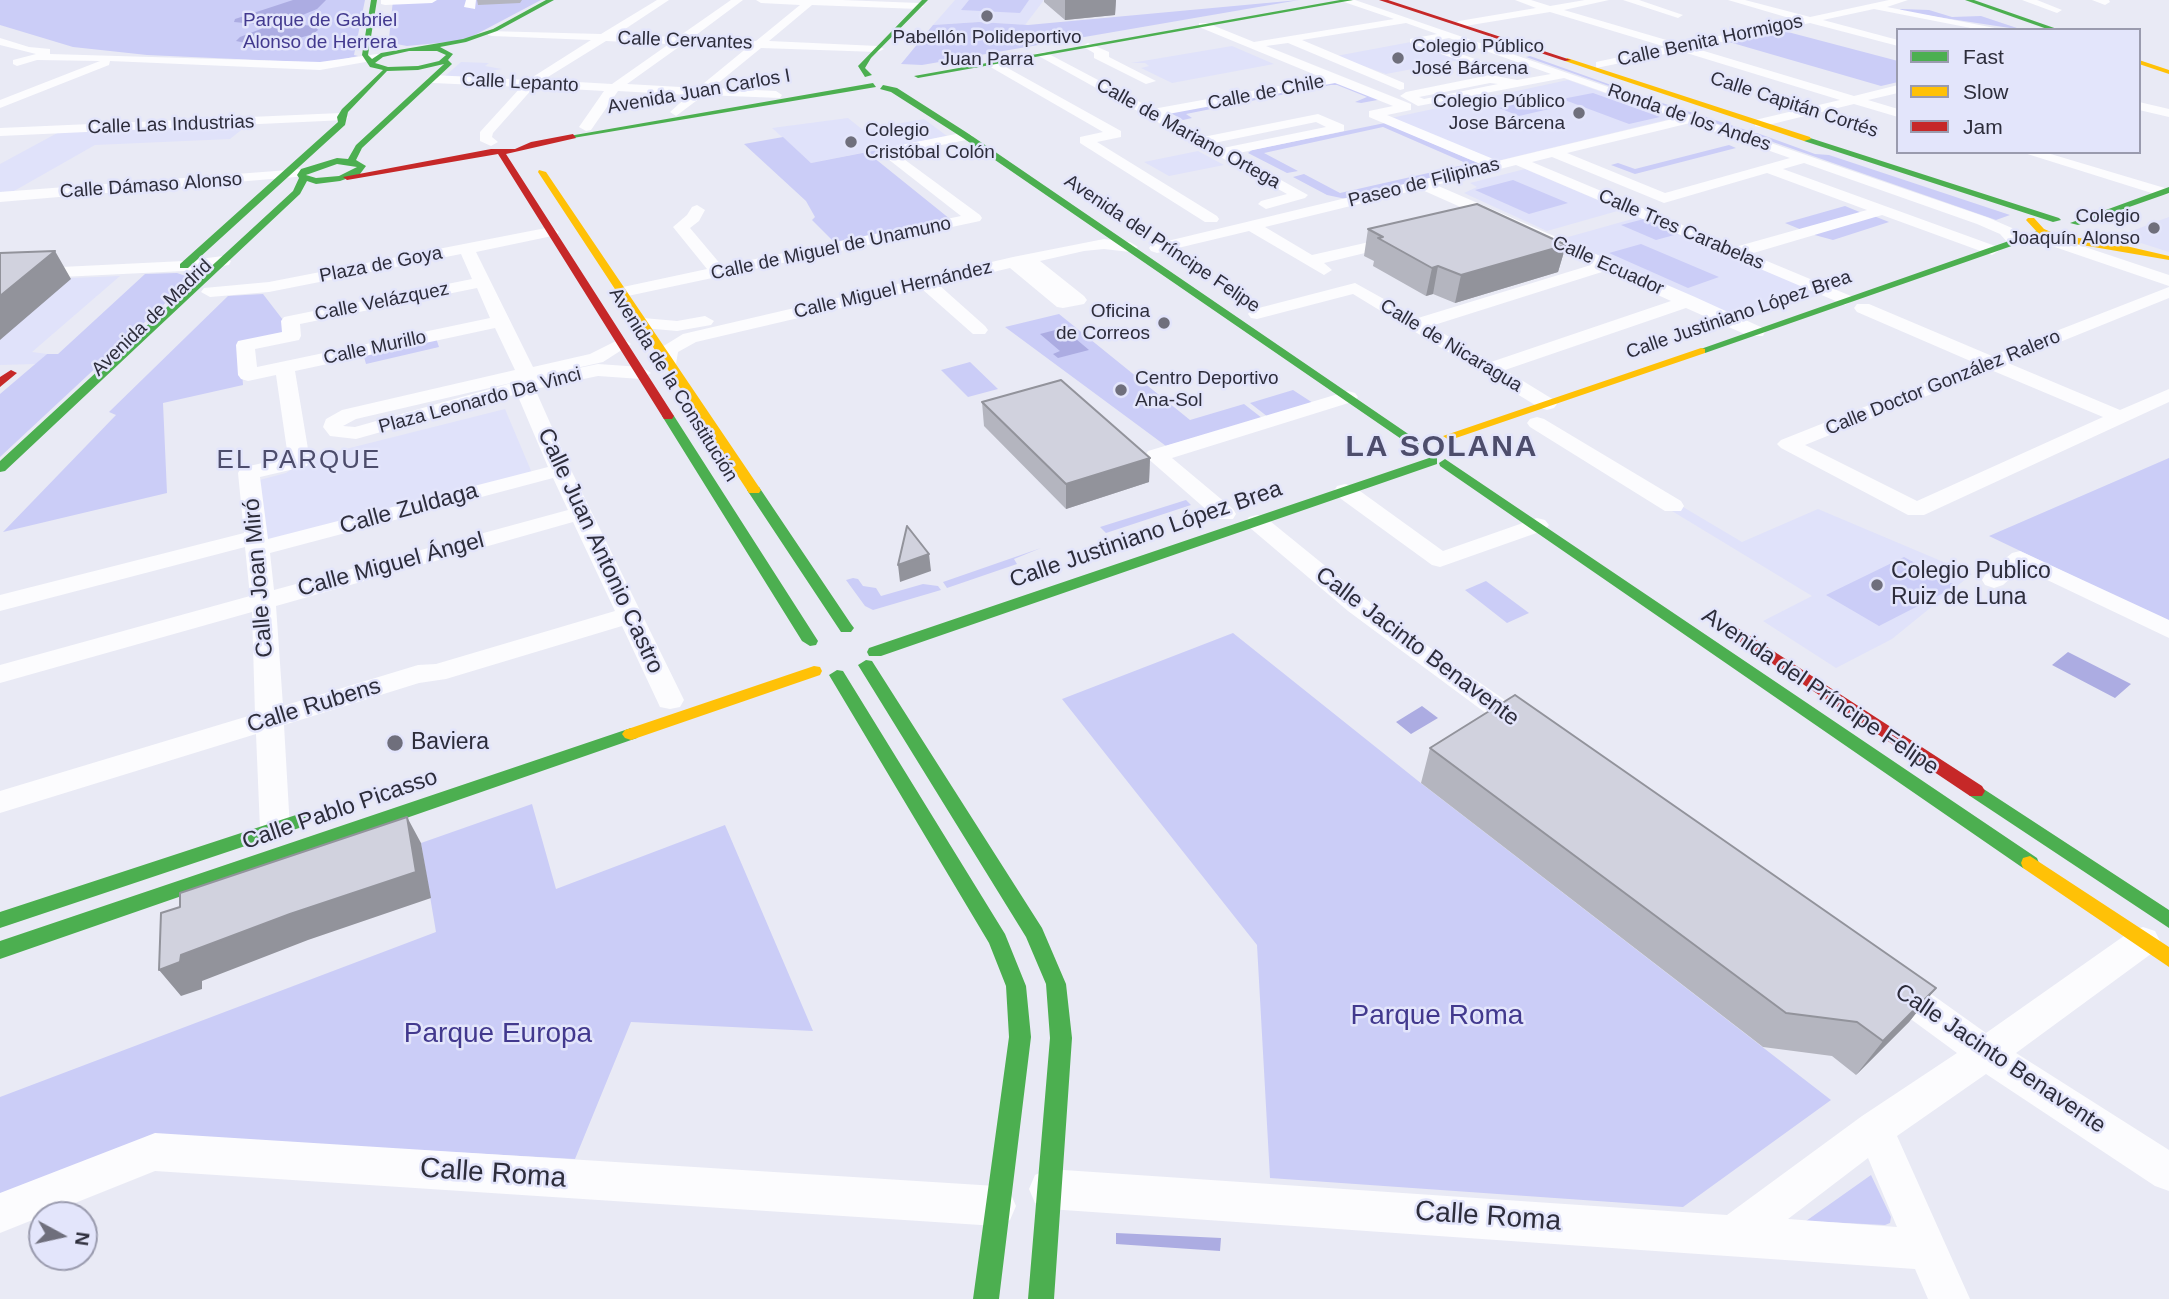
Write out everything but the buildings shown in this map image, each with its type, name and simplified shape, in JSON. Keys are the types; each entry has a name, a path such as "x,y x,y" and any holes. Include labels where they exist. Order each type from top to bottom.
{"street":[{"path":"381,1 432,0"},
{"path":"280,66 376,64 422,67 448,59 551,0"},
{"path":"492,148 485,138 487,132 531,83 664,0"},
{"path":"586,127 610,91 738,0"},
{"path":"761,0 922,3"},
{"path":"890,76 885,57 939,0"},
{"name":"Avenida Juan Carlos I","path":"529,143 586,127 1325,0"},
{"path":"1520,0 1896,112"},
{"path":"1505,72 1414,41 1453,27 1579,0"},
{"path":"1546,8 1604,0"},
{"path":"1628,0 1678,15"},
{"path":"1733,0 1896,42"},
{"path":"1846,0 1864,7 1988,28"},
{"name":"Calle Benita Hormigos","path":"1595,66 1902,0"},
{"path":"1957,0 2038,28"},
{"path":"1968,0 2051,28"},
{"path":"2027,0 2057,10"},
{"path":"381,1 379,43 406,50"},
{"path":"376,64 381,1"},
{"path":"676,112 811,1"},
{"name":"Avenida Juan Carlos I","path":"348,170 492,148 508,137 529,143 828,91 890,76 991,63 1352,1"},
{"name":"Ronda de los Andes","path":"1352,1 1407,19 1453,27 1565,75 1992,224 2006,231 2015,241"},
{"name":"Calle Capitán Cortés","path":"1387,1 1453,27 1595,66 1998,202 2064,221"},
{"path":"890,76 861,68 922,3"},
{"path":"1254,45 1407,19"},
{"path":"1203,25 1406,107 1374,114 1497,166"},
{"path":"0,41 34,54 55,56 363,71 406,50 464,41 494,31"},
{"name":"Calle Cervantes","path":"494,31 878,49"},
{"path":"1289,39 1419,94 1406,96 1423,103 1565,75"},
{"path":"1087,46 1105,54 1098,55 1150,81"},
{"path":"426,48 446,50 451,53 448,59"},
{"path":"0,65 74,52 89,57"},
{"path":"17,62 34,54"},
{"name":"Calle de Mariano Ortega","path":"1041,54 1300,195 1250,217"},
{"path":"0,104 117,58"},
{"name":"Avenida de Madrid","path":"0,468 300,205 348,170 359,147 433,79 448,64 448,59"},
{"path":"2141,61 2169,70"},
{"path":"991,63 1116,134 1085,140 1211,219"},
{"path":"298,176 326,163 343,151 407,88 406,77 376,64"},
{"name":"Avenida de Madrid","path":"70,426 209,283 223,261 297,192 298,176 377,76 376,64"},
{"name":"Avenida del Príncipe Felipe","path":"890,76 905,97 967,136 1348,397 1428,440 1439,462 2160,940"},
{"name":"Avenida del Príncipe Felipe","path":"890,76 926,94 1224,292"},
{"name":"Calle Lepanto","path":"433,79 776,95"},
{"name":"Calle de Chile","path":"1154,114 1336,79"},
{"path":"1766,122 1896,90"},
{"path":"2141,106 2169,113"},
{"path":"1202,141 1318,118 1339,128 1222,152"},
{"name":"Paseo de Filipinas","path":"1157,248 1250,217 1421,184 1691,119"},
{"name":"Calle Las Industrias","path":"0,132 342,120"},
{"name":"Calle Capitán Cortés","path":"1766,122 2045,208 2092,235 2168,259"},
{"name":"Calle de Miguel de Unamuno","path":"623,292 974,218 886,152 967,136"},
{"name":"Avenida de la Constitución","path":"529,143 643,323 864,642 1035,934 1051,968 1059,1001 1061,1038 1041,1299"},
{"name":"Avenida de la Constitución","path":"492,148 551,232 641,373 821,634"},
{"path":"1552,152 1664,198 1806,158"},
{"path":"2034,154 2167,195"},
{"name":"Calle Tres Carabelas","path":"1518,161 2119,417"},
{"path":"326,163 348,170"},
{"path":"1769,169 1992,250"},
{"path":"298,176 348,170"},
{"name":"Avenida de Madrid","path":"184,266 272,184 298,176"},
{"name":"Calle Dámaso Alonso","path":"0,197 298,176"},
{"name":"Calle Ecuador","path":"1421,184 1756,332"},
{"path":"9,212 35,194"},
{"path":"2064,221 2167,195"},
{"path":"2092,235 2167,195"},
{"name":"Calle Capitán Cortés","path":"1998,202 2047,234 2092,235"},
{"path":"697,210 693,218 681,227 719,273"},
{"path":"1734,253 1882,210"},
{"path":"1187,225 1230,214"},
{"name":"Calle de Nicaragua","path":"1250,217 1309,261 1489,369 1542,414 1673,506"},
{"path":"1470,223 1496,217"},
{"name":"Calle Capitán Cortés","path":"2047,234 2064,221"},
{"name":"Calle Miguel Hernández","path":"643,323 683,326 1071,237 1085,233 1094,223"},
{"name":"Plaza de Goya","path":"209,283 269,287 551,232"},
{"path":"2047,234 2169,281"},
{"name":"Calle Justiniano López Brea","path":"1203,521 1345,491 1439,462 1542,414 1756,332 1854,304 2015,241 2047,234"},
{"name":"Calle Justiniano López Brea","path":"1288,493 1428,440 1542,414 2047,234"},
{"path":"1309,261 1416,236"},
{"name":"Calle Miguel Hernández","path":"669,360 669,351 690,338 1097,244 1130,247"},
{"name":"Calle Juan Antonio Castro","path":"466,248 501,321 560,470 670,700"},
{"path":"0,275 184,266 223,261"},
{"path":"1416,325 1608,265"},
{"path":"184,266 209,283"},
{"name":"Calle Velázquez","path":"248,375 246,345 292,336 290,321 482,282"},
{"path":"926,283 979,330"},
{"name":"Calle de Nicaragua","path":"1251,310 1355,288"},
{"name":"Calle Doctor González Ralero","path":"2119,417 1916,510 1788,444 2169,292"},
{"path":"1489,369 1689,301"},
{"name":"Avenida del Príncipe Felipe","path":"1251,310 1280,329"},
{"name":"Calle Murillo","path":"248,375 501,321"},
{"name":"Plaza Leonardo Da Vinci","path":"622,344 596,358 525,381 356,433 337,432 333,427 333,424 349,414 525,381 598,370 641,373"},
{"name":"Calle Joan Miró","path":"275,829 263,604 249,473 299,461 285,367"},
{"path":"2119,417 2169,395"},
{"name":"Calle Jacinto Benavente","path":"1348,397 1156,456 1240,515 1432,662 1544,741"},
{"path":"1428,440 1467,451"},
{"name":"Calle Zuldaga","path":"0,603 560,470"},
{"path":"1345,491 1440,560 1537,526"},
{"name":"Calle Miguel Ángel","path":"0,674 263,604 581,513"},
{"name":"Calle Justiniano López Brea","path":"864,642 1240,515"},
{"path":"1994,580 2020,558 2169,630"},
{"name":"Calle Rubens","path":"0,802 270,719 629,615"},
{"name":"Avenida del Príncipe Felipe","path":"1713,616 2123,890 2160,940"},
{"path":"821,634 864,642 854,671 837,675 814,671 803,657 804,647 821,634"},
{"name":"Calle Pablo Picasso","path":"0,950 814,671"},
{"path":"837,675 998,940 1012,972 1019,1002 1020,1037 986,1299"},
{"name":"Calle Pablo Picasso","path":"0,920 315,816"},
{"path":"2123,890 2169,897"},
{"path":"1735,1234 1875,1129 2160,940"},
{"name":"Calle Jacinto Benavente","path":"1870,971 1986,1054 2169,1172"},
{"path":"1875,1129 1949,1299"},
{"name":"Calle Roma","path":"0,1213 156,1152 996,1206"},
{"name":"Calle Roma","path":"1049,1189 1926,1249"}],"shaded area":[{"path":"293,0 326,0 317,9 288,21 290,24 315,26 318,30 313,34 286,42 251,44 236,41 266,27 234,22 235,19"},
{"path":"955,0 1044,0 1025,25 979,22 933,25"},
{"name":"Colegio Público José Bárcena","path":"1411,42 1460,60 1386,74 1336,56"},
{"path":"1232,46 1274,64 1172,83 1141,68 1149,66 1145,63 1131,63"},
{"path":"461,62 489,63 485,66 502,69 479,77 445,76"},
{"path":"1568,80 1674,118 1497,161 1391,118"},
{"name":"Colegio Cristóbal Colón","path":"848,118 863,130 924,119 947,136 811,163 772,128"},
{"path":"250,123 230,139 95,145 14,191 0,192 0,164 61,131"},
{"path":"1198,151 1224,165 1169,176 1144,162"},
{"path":"1525,169 1621,210 1547,231 1464,193 1477,187 1470,183"},
{"path":"1643,216 1822,294 1744,320 1561,239"},
{"name":"Colegio Joaquín Alonso","path":"2169,217 2169,252 2119,236 2158,221"},
{"path":"120,276 32,352 47,354 36,364 0,365 0,281"},
{"path":"1063,328 1089,350 1058,358 1053,354 1060,351 1040,334"},
{"path":"505,409 532,473 265,542 256,481 286,473 306,459"},
{"name":"Colegio Publico Ruiz de Luna","path":"1678,504 1742,542 1818,509 1972,574 1892,639 1836,668 1763,621 1812,596 1667,508"},
{"path":"2068,652 2131,684 2115,698 2052,665"},
{"path":"1422,706 1438,718 1411,734 1396,722"},
{"path":"1116,1233 1221,1238 1220,1251 1116,1244"}],"green space":[{"name":"Parque de Gabriel Alonso de Herrera","path":"0,0 365,0 354,55 358,56 326,63 147,55 73,47 0,25"},
{"path":"393,0 541,0 459,41 407,46 386,42 385,38 389,38"},
{"path":"969,0 1029,0 1020,13 961,10"},
{"path":"1299,0 922,65 901,64 933,25 979,22 1028,25"},
{"path":"1929,10 1952,17 1981,16 2017,28 2010,28 1898,11"},
{"path":"1784,31 1896,60 1896,82 1881,86 1729,42"},
{"path":"1530,56 1746,130 1741,132 1526,57"},
{"path":"1337,80 1383,99 1355,102 1367,97 1331,85 1186,114 1192,118 1183,120 1169,112"},
{"path":"1593,93 1660,117 1629,124 1562,99"},
{"path":"1538,99 1558,107 1519,116 1499,108"},
{"path":"1385,123 1485,166 1346,199 1327,195 1293,177 1304,174 1340,193 1468,164 1383,127 1264,153 1298,171 1287,173 1248,153 1252,150"},
{"path":"1757,133 2010,215 1996,220 1750,134"},
{"path":"783,137 811,163 883,149 873,157 950,219 834,242 812,220 815,217 806,201 744,144"},
{"path":"1729,145 1736,148 1635,174 1611,165 1618,163 1635,169"},
{"path":"1513,180 1568,203 1529,214 1475,190"},
{"path":"1845,206 1862,213 1802,230 1785,223"},
{"path":"1874,216 1889,222 1833,240 1811,234"},
{"path":"1644,219 1678,234 1656,240 1621,225"},
{"path":"1641,244 1719,277 1688,288 1609,253"},
{"path":"177,273 186,276 189,281 0,457 0,394 47,354 58,354 145,274"},
{"path":"263,294 283,320 286,334 240,344 243,385 163,403 167,493 3,532 116,415 109,412 228,296"},
{"name":"Centro Deportivo Ana-Sol","path":"1059,314 1190,420 1244,404 1262,418 1166,446 1005,327"},
{"path":"436,338 439,347 366,364 363,353"},
{"path":"970,362 998,389 968,397 941,370"},
{"path":"1293,390 1313,403 1268,417 1250,403"},
{"path":"2169,458 2169,622 1989,536"},
{"path":"1186,500 1191,505 1106,533 1100,527"},
{"path":"1041,548 1014,559 1017,564 947,588 943,582"},
{"path":"1904,557 1957,586 1879,626 1826,595"},
{"path":"858,579 863,586 876,588 881,596 923,584 938,586 941,590 873,610 865,606 846,580"},
{"path":"1486,581 1529,613 1507,623 1465,590"},
{"name":"Parque Roma","path":"1233,633 1422,784 1831,1100 1683,1207 1270,1178 1257,945 1062,699"},
{"name":"Parque Europa","path":"532,804 556,889 725,825 813,1031 631,1022 575,1159 181,1137 0,1196 0,1097 436,932 421,843"},
{"path":"1871,1175 1891,1217 1890,1223 1885,1225 1806,1221"}],"traffic: fast":[{"path":"371,63 381,55 409,49 438,49 451,55 441,62 418,68 388,69 373,65 365,55 374,0"},
{"path":"426,48 464,41 495,30 551,0"},
{"path":"868,75 861,68 869,57 925,0"},
{"path":"918,76 1350,0"},
{"path":"1968,0 2051,28"},
{"path":"351,161 359,147 448,64 445,61"},
{"path":"184,266 342,123 341,117 345,111 384,72"},
{"path":"573,136 873,85"},
{"path":"883,87 894,90 966,136 1414,442"},
{"path":"1807,139 2056,220"},
{"path":"0,468 297,192 304,178 301,175 304,171 337,161 354,162 362,166 357,172 340,178 316,181 304,178"},
{"path":"2075,223 2169,190"},
{"path":"1701,351 2043,232"},
{"path":"668,416 810,641"},
{"path":"875,652 1432,461"},
{"path":"1445,463 2030,863"},
{"path":"754,490 846,628"},
{"path":"866,665 1035,934 1056,984 1061,1038 1041,1299"},
{"path":"837,675 998,940 1016,986 1020,1037 986,1299"},
{"path":"0,950 631,734"},
{"path":"1976,791 2169,920"},
{"path":"0,920 299,821"}],"traffic: slow":[{"path":"1567,60 1807,139"},
{"path":"2141,63 2169,72"},
{"path":"542,172 754,490"},
{"path":"2031,220 2041,231 2056,238 2113,246 2166,258"},
{"path":"1449,436 1701,351"},
{"path":"631,734 814,671"},
{"path":"2030,863 2169,958"}],"traffic: jam":[{"path":"1382,0 1567,60"},
{"path":"347,177 491,152 516,151 534,144 573,136"},
{"path":"501,153 668,416"},
{"path":"0,383 11,373"},
{"path":"1730,628 1976,791"}],"place":[{"name":"Pabellón Polideportivo Juan Parra","path":"987,16"},
{"name":"Colegio Público José Bárcena","path":"1398,58"},
{"name":"Colegio Público Jose Bárcena","path":"1579,113"},
{"name":"Colegio Cristóbal Colón","path":"851,142"},
{"name":"Colegio Joaquín Alonso","path":"2154,228"},
{"name":"Oficina de Correos","path":"1164,323"},
{"name":"Centro Deportivo Ana-Sol","path":"1121,390"},
{"name":"Colegio Publico Ruiz de Luna","path":"1877,585"},
{"name":"Baviera","path":"395,743"}],"district":[{"name":"LA SOLANA","path":"1442,448"},
{"name":"EL PARQUE","path":"299,461"}]}
